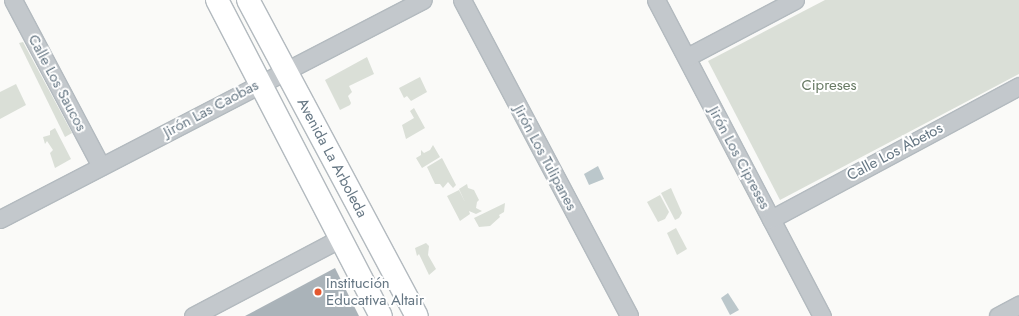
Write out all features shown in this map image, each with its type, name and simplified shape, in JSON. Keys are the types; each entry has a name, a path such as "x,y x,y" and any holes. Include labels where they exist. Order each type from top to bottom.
{"street":[{"name":"Calle Los Saucos","path":"13,0 101,166"},
{"name":"Avenida La Arboleda","path":"217,0 381,316"},
{"name":"Avenida La Arboleda","path":"248,0 417,316"},
{"name":"Jirón Las Caobas","path":"0,219 259,83 423,0"},
{"name":"Jirón Los Tulipanes","path":"462,0 629,316"},
{"name":"Jirón Los Cipreses","path":"656,0 822,316"},
{"path":"687,57 795,0"},
{"name":"Calle Los Abetos","path":"771,219 1019,86"},
{"path":"193,316 341,238"},
{"path":"998,316 1019,305"}],"green space":[{"name":"Cipreses","path":"825,0 1019,0 1019,74 780,200 708,61"},
{"path":"23,42 72,133 65,137 19,43"},
{"path":"367,57 374,74 349,86 352,92 348,96 351,103 340,110 325,80"},
{"path":"420,77 427,92 411,101 407,96 404,98 399,88"},
{"path":"16,84 26,105 0,119 0,92"},
{"path":"414,108 425,128 406,139 402,125 414,118 410,111"},
{"path":"55,128 71,159 55,168 50,153 53,150 47,141 45,144 43,137 50,135 50,131"},
{"path":"433,145 440,157 422,168 416,158 421,155 421,150 424,153 430,150"},
{"path":"442,158 456,185 453,188 448,182 443,188 440,184 435,184 427,167"},
{"path":"467,184 468,188 474,190 479,200 476,208 482,211 476,214 469,211 470,214 460,221 447,196 459,190 465,202 459,189"},
{"path":"671,188 682,213 679,218 675,220 661,193"},
{"path":"660,195 669,212 665,219 658,222 647,202"},
{"path":"505,203 504,212 499,215 500,217 490,226 479,227 474,218"},
{"path":"676,228 687,249 677,255 667,233"},
{"path":"426,243 429,246 428,255 436,269 429,275 419,254 417,256 415,248"}],"shaded area":[{"path":"598,166 604,179 589,185 584,174"},
{"path":"728,293 739,310 730,315 721,298"}],"building":[{"name":"Institución Educativa Altair","path":"335,268 359,316 245,316"}],"place":[{"name":"Institución Educativa Altair","path":"318,292"}]}
